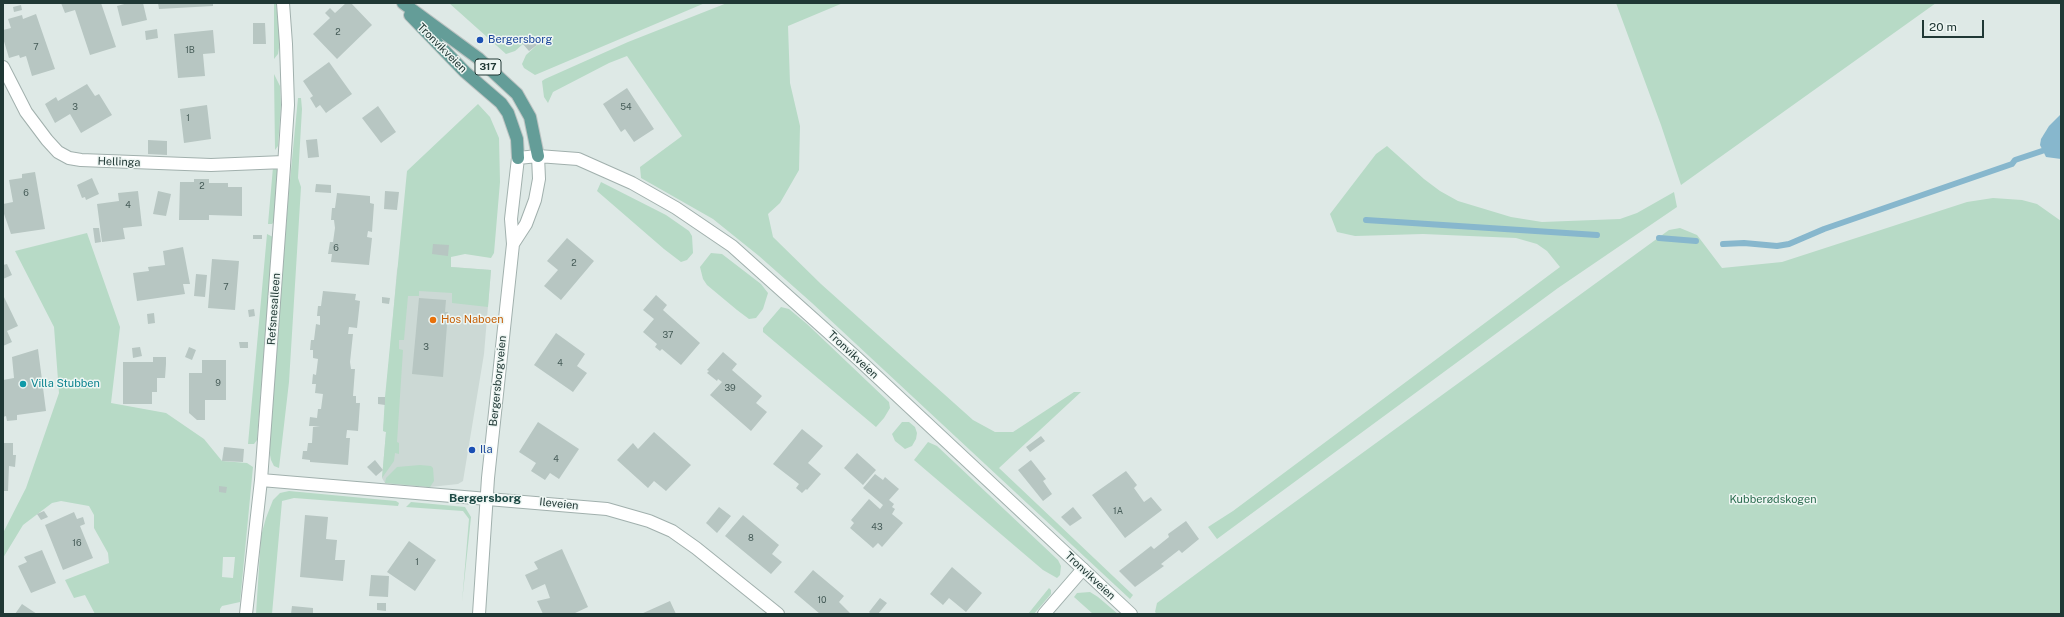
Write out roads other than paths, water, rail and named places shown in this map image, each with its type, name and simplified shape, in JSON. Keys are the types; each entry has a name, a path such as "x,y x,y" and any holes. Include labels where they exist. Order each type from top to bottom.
{"main road":[{"name":"Tronvikveien","path":"398,3 465,72 501,103 513,123 517,139 518,158"},
{"name":"Tronvikveien","path":"403,3 478,58 517,94 530,117 538,156"}],"street":[{"name":"Refsnesalleen","path":"246,614 261,480 288,105 283,3"},
{"name":"Hellinga","path":"3,67 26,112 58,152 69,158 80,160 211,165 284,162"},
{"name":"Tronvikveien","path":"518,158 538,156 578,159 626,180 676,208 732,246 857,358 1131,614"},
{"name":"Bergersborgveien","path":"513,244 526,224 535,200 539,179 538,156"},
{"name":"Bergersborgveien","path":"479,614 486,498 513,244 512,219 518,158"},
{"name":"Ileveien","path":"261,480 399,493 486,498 607,509 649,521 672,531 696,548 778,614"},
{"path":"1044,614 1083,569"}],"water":[{"path":"2061,114 2061,159 2046,157 2040,145 2041,139 2049,126"}],"waterway":[{"path":"1723,244 1744,243 1777,246 1789,244 1824,229 2012,164 2015,160 2042,151"},
{"path":"1366,220 1597,235"},
{"path":"1659,238 1696,241"}],"place":[{"name":"Bergersborg","path":"480,40"},
{"name":"Hos Naboen","path":"433,320"},
{"name":"Villa Stubben","path":"23,384"},
{"name":"Ila","path":"472,450"}],"district":[{"name":"Bergersborg","path":"485,498"}],"park label":[{"name":"Kubberødskogen","path":"1773,500"}]}
